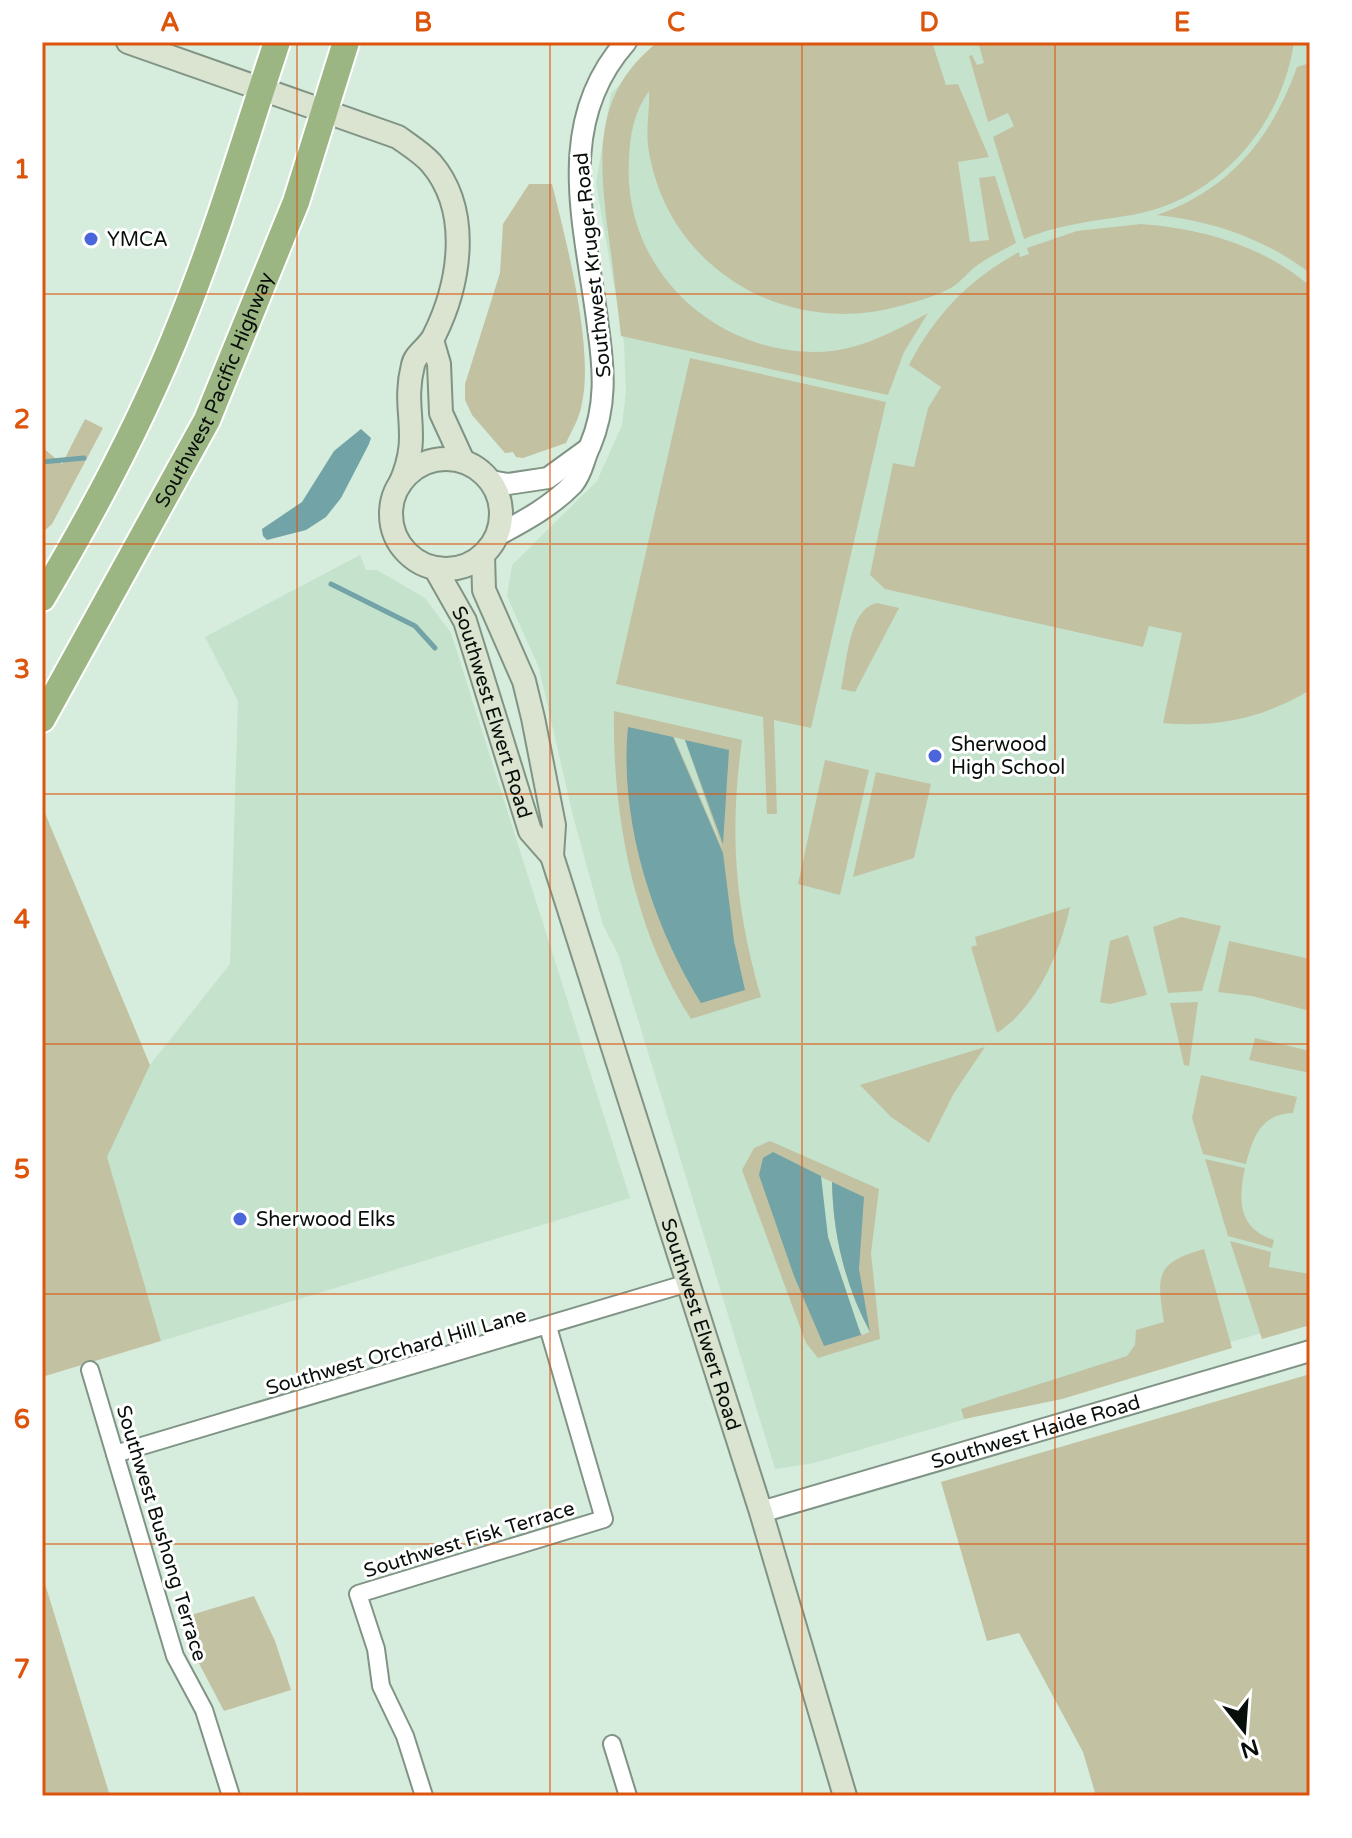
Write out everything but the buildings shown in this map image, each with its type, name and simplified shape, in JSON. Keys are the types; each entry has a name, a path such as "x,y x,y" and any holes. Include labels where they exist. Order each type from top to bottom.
{"highway":[{"path":"42,598 124,450 164,363 212,243 277,42"},
{"name":"Southwest Pacific Highway","path":"42,719 207,420 287,226 346,42"}],"main road":[{"path":"128,42 398,137 430,161 443,179 456,215 458,246 453,280 432,340 413,362 409,392 414,440 411,459 400,484 391,513 394,532 403,550 435,568 453,569 483,555 498,535 502,516 500,497 491,481 478,468 445,458 427,462 412,471 400,484"},
{"path":"432,340 439,364 441,413 463,461"},
{"name":"Southwest Elwert Road","path":"483,555 484,590 524,681 533,718 554,825 552,856 761,1512 845,1796"},
{"name":"Southwest Elwert Road","path":"435,568 465,621 530,831 552,856"}],"street":[{"name":"Southwest Kruger Road","path":"498,535 540,512 572,484 584,468 600,418 604,384 580,182 579,141 595,87 626,42"},
{"path":"491,481 508,484 548,478 588,449"},
{"name":"Southwest Orchard Hill Lane","path":"115,1454 688,1283"},
{"name":"Southwest Fisk Terrace","path":"424,1796 405,1736 381,1686 376,1649 358,1594 604,1519 548,1327"},
{"name":"Southwest Haide Road","path":"761,1512 1310,1351"},
{"name":"Southwest Bushong Terrace","path":"90,1370 175,1656 204,1710 231,1796"},
{"path":"612,1744 628,1796"}],"shaded area":[{"path":"658,42 932,42 946,85 958,84 989,157 958,162 970,242 989,240 979,178 995,176 1016,243 979,264 951,288 920,300 858,313 816,312 776,302 740,285 707,261 681,230 661,194 648,144 649,91 636,115 630,141 631,198 640,234 657,266 680,295 707,318 740,336 776,348 814,352 859,345 928,313 904,352 888,395 621,336 605,205 602,153 605,129 621,83"},
{"name":"Sherwood High School","path":"667,42 1310,42 1310,1319 814,1463 775,1469 618,954 603,925 573,816 539,668 507,596 512,565 597,481 622,425 626,392 624,343 596,183 611,93"},
{"path":"978,42 1294,42 1276,102 1260,130 1218,176 1163,207 1064,226 1024,239 993,137 1014,126 1008,113 988,122 969,56 972,55 977,65 984,63"},
{"path":"1310,63 1310,273 1257,241 1218,227 1157,215 1206,191 1245,158 1275,117 1297,67"},
{"path":"529,184 552,184 577,294 585,380 580,413 566,443 523,458 516,457 513,452 505,453 472,415 465,400 465,384 500,273 503,224"},
{"path":"1141,224 1187,230 1231,242 1272,260 1310,286 1310,690 1275,708 1239,719 1202,724 1163,723 1182,633 1149,626 1143,647 885,589 870,575 893,463 914,467 928,408 941,387 909,365 930,330 969,287 1019,252 1020,257 1029,254 1027,248 1077,231"},
{"path":"690,358 886,402 811,728 774,720 777,814 767,814 763,717 616,684"},
{"path":"85,419 103,428 52,524 42,533 42,447 62,464"},
{"path":"360,555 366,570 377,570 425,598 451,633 630,1198 161,1341 106,1157 150,1065 230,964 238,701 205,637"},
{"path":"877,603 899,608 855,692 841,689 854,626 867,607"},
{"path":"614,711 742,740 736,807 737,870 745,932 761,997 691,1019 671,985 641,910 622,831 614,750","holes":["674,737 685,740 723,850"]},
{"path":"825,760 869,770 840,895 798,884"},
{"path":"876,772 931,784 914,858 853,877"},
{"path":"42,806 150,1065 107,1157 161,1341 42,1377"},
{"path":"1070,907 1045,977 1024,1008 997,1033 971,947 977,945 975,937"},
{"path":"1181,917 1221,926 1202,991 1168,993 1153,927"},
{"path":"1128,935 1147,995 1110,1004 1100,1002 1110,941"},
{"path":"1229,941 1310,959 1310,1011 1252,996 1218,992"},
{"path":"1198,1002 1189,1066 1184,1065 1170,1003"},
{"path":"1255,1038 1310,1051 1310,1073 1249,1060"},
{"path":"985,1047 954,1093 929,1143 891,1117 860,1085"},
{"path":"1201,1075 1297,1097 1293,1113 1273,1118 1260,1129 1246,1164 1203,1154 1192,1118"},
{"path":"770,1141 879,1189 871,1253 880,1339 818,1358 806,1343 742,1170 754,1148","holes":["821,1177 832,1182 842,1259 870,1332 862,1335 845,1298 828,1238"]},
{"path":"1205,1159 1245,1168 1243,1212 1253,1228 1274,1240 1272,1248 1228,1236"},
{"path":"1230,1241 1271,1252 1269,1267 1310,1274 1310,1325 1262,1339"},
{"path":"1204,1249 1232,1348 1062,1399 964,1419 961,1409 1127,1356 1135,1345 1136,1330 1164,1322 1160,1282 1168,1266"},
{"path":"1310,1374 1310,1796 1096,1796 1083,1752 1019,1633 987,1641 941,1482"},
{"path":"42,1574 110,1796 42,1796"},
{"path":"254,1596 275,1641 291,1690 224,1711 194,1654 181,1618"}],"water":[{"path":"361,429 371,438 369,444 341,498 326,517 306,530 267,540 262,529 302,502 334,451"},
{"path":"628,727 673,737 723,853 734,941 745,990 701,1003 668,940 654,905 634,834 629,798"},
{"path":"685,740 729,750 723,844"},
{"path":"773,1152 821,1176 828,1237 861,1335 824,1346 794,1276 759,1175 763,1158"},
{"path":"832,1182 864,1197 859,1269 870,1332 842,1259"}],"waterway":[{"path":"42,462 84,458"},
{"path":"331,584 415,626 435,648"}],"place":[{"name":"YMCA","path":"91,239"},
{"name":"Sherwood High School","path":"935,756"},
{"name":"Sherwood Elks","path":"240,1219"}]}
